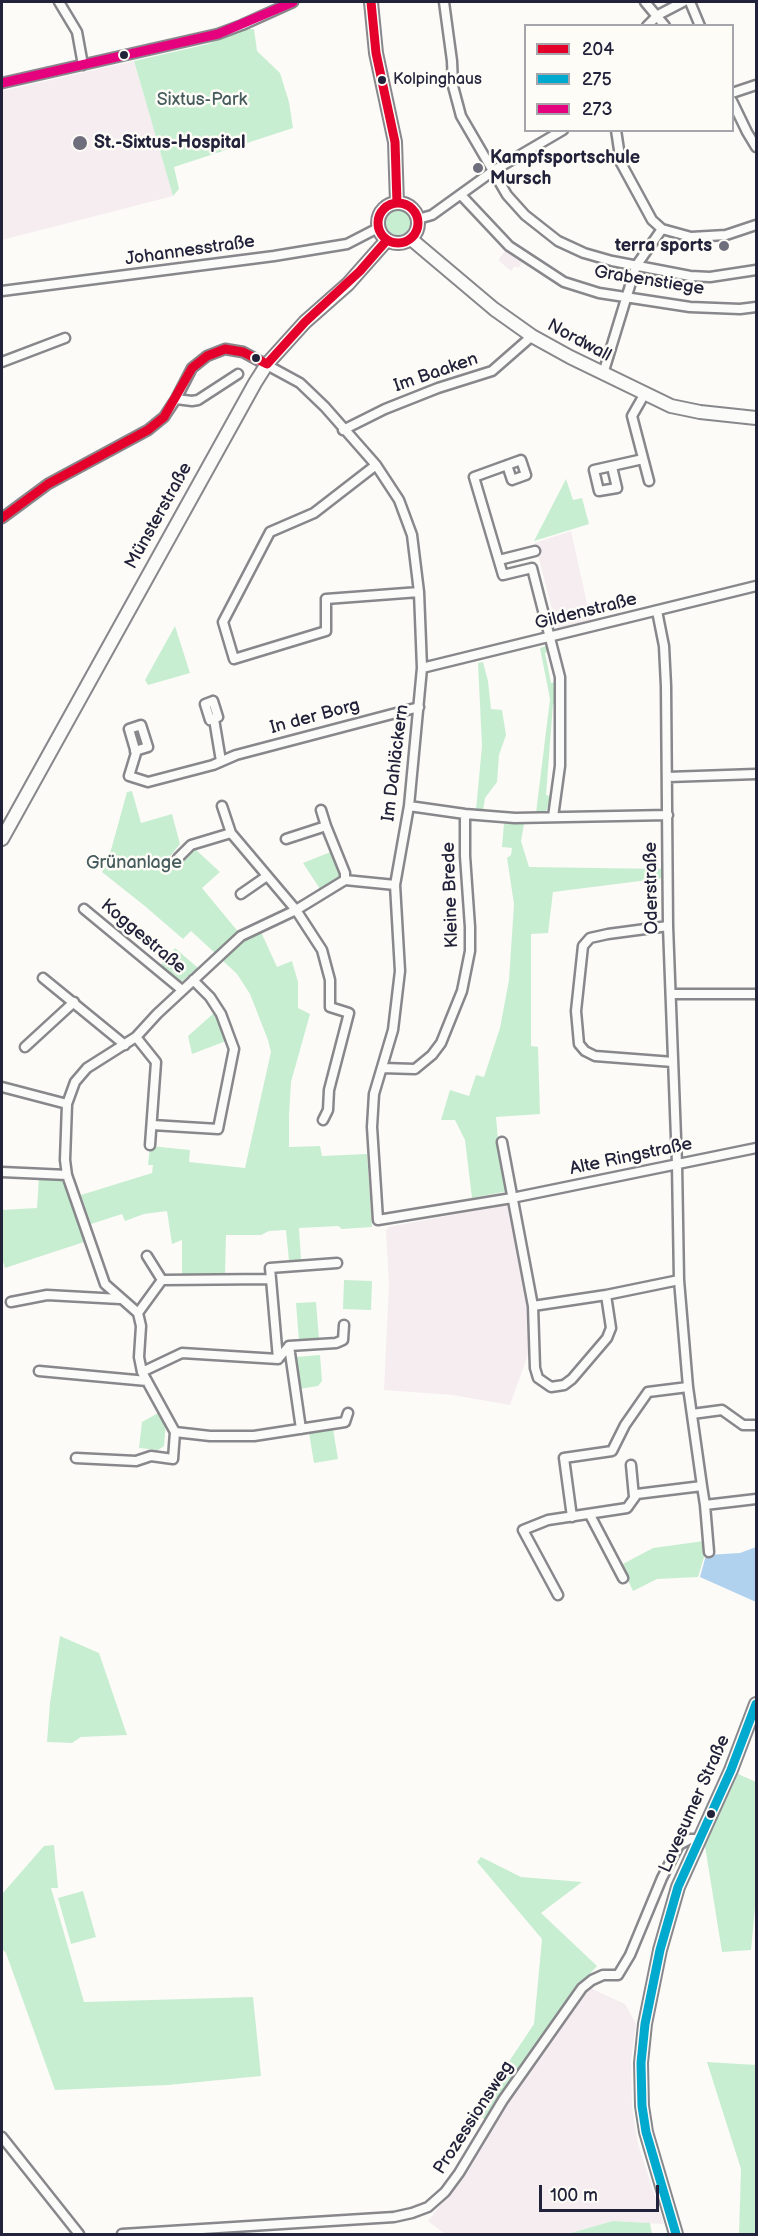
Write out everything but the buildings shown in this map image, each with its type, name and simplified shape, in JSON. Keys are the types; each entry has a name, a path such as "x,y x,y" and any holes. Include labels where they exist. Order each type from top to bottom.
{"main road":[{"path":"371,2 376,53 395,142 397,203"},
{"path":"397,203 413,209 418,219 418,227 411,239 398,244 387,240 378,228 380,214 384,208 397,203"},
{"name":"Nordwall","path":"411,239 494,309 532,336 603,374 671,406 700,412 756,418"},
{"name":"Münsterstraße","path":"2,839 241,406 267,364 305,322 354,278 387,240"},
{"name":"Lavesumer Straße","path":"676,2235 646,2132 642,2106 640,2063 647,2015 660,1950 678,1887 731,1770 756,1704"}],"street":[{"path":"61,2 77,32 84,65"},
{"path":"2,83 218,33 293,2"},
{"path":"444,2 453,86 461,116 507,195 525,215 558,241 584,253 636,266 690,276 710,277 756,270"},
{"path":"645,2 664,24"},
{"path":"658,15 664,2"},
{"path":"649,24 658,15 683,2"},
{"path":"690,2 699,24"},
{"path":"734,92 756,86"},
{"path":"734,105 756,147"},
{"path":"418,219 432,215 493,171 560,132"},
{"path":"616,132 621,163 652,220 662,229 692,237 726,235 756,225"},
{"name":"Grabenstiege","path":"461,195 510,246 564,282 599,293 690,307 740,309 756,307"},
{"name":"Johannesstraße","path":"2,291 295,253 347,244 378,228"},
{"path":"603,374 636,266 662,229"},
{"name":"Im Baaken","path":"344,430 385,409 438,388 492,371 532,336"},
{"path":"2,362 65,338"},
{"name":"Im Dahläckern","path":"2,518 48,484 148,430 164,417 192,368 207,356 225,349 243,352 300,383 325,407 376,465 399,500 412,535 419,592 422,668 409,807 395,885 400,972 393,1030 374,1094 372,1128 378,1220"},
{"path":"176,399 198,400 238,374"},
{"path":"644,395 632,416 649,481"},
{"path":"612,466 643,459"},
{"path":"376,465 314,513 270,532 223,622 234,659 326,632 326,599 419,592"},
{"path":"507,465 474,477 503,575 532,567"},
{"path":"499,560 531,552 532,567 560,678 560,766 553,817"},
{"name":"Gildenstraße","path":"422,668 756,586"},
{"name":"Oderstraße","path":"657,611 664,646 666,676 668,926 680,1280 688,1387 705,1505 709,1552"},
{"name":"In der Borg","path":"135,751 129,776 148,783 236,755 419,707"},
{"path":"214,719 221,761"},
{"path":"668,777 756,774"},
{"path":"222,806 231,833 296,910 322,950 330,980 330,1007 349,1012 329,1090 328,1110 323,1120"},
{"path":"409,807 532,819 668,815"},
{"path":"321,810 345,873 345,880 395,885"},
{"name":"Kleine Brede","path":"382,1068 415,1069 432,1055 441,1043 462,991 470,951 465,814"},
{"path":"286,839 327,826"},
{"path":"178,858 191,845 231,833"},
{"path":"241,894 267,876"},
{"name":"Koggestraße","path":"67,1104 70,1092 87,1068 136,1037 157,1014 241,936 296,910 345,880"},
{"name":"Koggestraße","path":"84,909 182,990"},
{"path":"668,926 608,933 590,938 583,946 576,1011 579,1044 585,1051 595,1056 673,1062"},
{"path":"42,978 125,1045"},
{"path":"152,1125 218,1129 234,1049 221,1014 194,980"},
{"path":"672,994 756,994"},
{"path":"25,1047 74,1002"},
{"path":"136,1037 156,1062 150,1145"},
{"path":"2,1087 67,1104 65,1160 67,1174 105,1284 138,1313 141,1326 139,1357 142,1372 175,1432 173,1459 151,1456 136,1461 76,1458"},
{"path":"502,1142 533,1306 535,1368 538,1378 551,1387 564,1385 572,1379 607,1338 611,1328 606,1295"},
{"name":"Alte Ringstraße","path":"378,1220 512,1198 756,1148"},
{"path":"2,1172 67,1174"},
{"path":"147,1256 162,1280"},
{"path":"278,1359 270,1268 337,1263"},
{"path":"162,1280 271,1279"},
{"path":"138,1313 162,1280"},
{"path":"533,1306 606,1295 680,1280"},
{"path":"11,1302 47,1295 120,1299"},
{"path":"278,1359 289,1346 336,1343 344,1340 344,1325"},
{"path":"289,1346 301,1429"},
{"path":"142,1372 182,1353 278,1359"},
{"path":"39,1371 147,1381"},
{"path":"572,1517 564,1458 612,1450 625,1425 648,1392 688,1387"},
{"path":"692,1414 722,1410 743,1425 756,1425"},
{"path":"175,1432 210,1436 254,1436 345,1422 348,1413"},
{"path":"558,1594 523,1530 548,1520 627,1509 634,1497 631,1465"},
{"path":"634,1497 645,1493 702,1486"},
{"path":"705,1505 756,1499"},
{"path":"590,1515 623,1578"},
{"name":"Prozessionsweg","path":"122,2235 394,2217 428,2206 445,2192 459,2173 503,2100 582,1988 603,1975 618,1975 630,1955 662,1878 679,1845 690,1839 699,1839"},
{"path":"2,2137 79,2235"}],"shaded area":[{"name":"St.-Sixtus-Hospital","path":"134,61 173,196 2,240 2,91"},
{"path":"506,250 522,263 518,268 515,266 511,271 498,260"},
{"path":"571,531 591,621 557,629 535,543"},
{"path":"509,1206 529,1308 530,1349 510,1405 453,1395 384,1390 389,1284 386,1231 388,1227"},
{"path":"588,1987 625,2004 636,2024 631,2061 632,2106 638,2144 664,2224 613,2221 567,2234 445,2234 428,2221 465,2174 504,2104"}],"green space":[{"name":"Sixtus-Park","path":"247,29 254,29 257,51 280,73 289,102 293,128 174,167 179,189 173,196 134,61 208,44"},
{"path":"398,209 407,213 411,222 407,231 398,235 389,231 385,222 389,213"},
{"path":"566,479 573,500 582,498 589,524 534,541"},
{"path":"175,626 190,673 148,685 145,680"},
{"path":"546,646 551,651 545,653 551,683 558,682 558,704 553,704 546,795 550,796 549,803 546,811 536,813 550,699 540,648"},
{"path":"483,662 491,709 502,710 506,735 499,755 497,782 485,798 483,811 476,810 482,746 478,663"},
{"name":"Grünanlage","path":"132,791 141,823 172,814 180,844 168,859 179,866 195,849 220,872 202,888 240,934 216,954 191,931 183,939 102,872 111,850 127,792"},
{"path":"504,823 524,824 521,841 529,867 664,869 664,878 553,892 548,933 531,934 531,1046 538,1047 540,1114 496,1117 508,1191 472,1198 465,1140 455,1120 441,1120 450,1090 469,1096 476,1075 484,1077 500,1028 509,980 514,904 507,858 511,855 512,848 502,847"},
{"path":"333,851 341,872 340,876 320,889 303,863"},
{"path":"261,932 277,967 292,961 298,982 298,1008 310,1014 291,1082 289,1147 320,1146 322,1156 367,1154 372,1227 299,1228 301,1260 289,1261 286,1230 269,1231 261,1235 226,1235 225,1275 182,1274 182,1240 172,1244 167,1211 144,1214 125,1221 122,1214 91,1224 81,1195 152,1173 153,1165 148,1165 150,1146 190,1150 189,1162 245,1168 271,1052 250,994 237,974 220,958 243,938"},
{"path":"175,948 198,968 182,981 179,981 161,965"},
{"path":"215,1012 226,1041 192,1054 188,1036"},
{"path":"39,1177 64,1180 84,1242 5,1268 2,1258 2,1210 37,1208"},
{"path":"344,1280 372,1281 371,1310 343,1309"},
{"path":"316,1302 319,1339 299,1341 296,1303"},
{"path":"320,1355 322,1381 318,1386 299,1389 294,1359"},
{"path":"160,1412 166,1422 164,1446 158,1450 139,1448 142,1422"},
{"path":"333,1429 338,1459 314,1463 309,1433"},
{"path":"704,1541 705,1554 698,1577 657,1579 633,1591 621,1565 653,1548"},
{"path":"60,1636 99,1653 127,1735 81,1737 72,1743 47,1742"},
{"path":"738,1774 756,1782 756,1896 751,1950 722,1952 705,1846"},
{"path":"54,1845 58,1888 51,1888 84,2002 253,1997 261,2076 168,2085 55,2090 6,1953 2,1949 2,1894 44,1846"},
{"path":"481,1857 521,1877 582,1882 541,1913 597,1966 574,1991 486,2120 481,2117 478,2108 534,2024 542,1939 477,1862"},
{"path":"83,1891 96,1937 71,1944 58,1898"},
{"path":"707,2062 756,2065 756,2234 739,2234 741,2169"},
{"path":"613,2221 650,2223 652,2234 567,2234"}],"water":[{"path":"756,1547 756,1602 700,1577 706,1555 740,1553"}],"transit line":[{"name":"273","path":"2,83 218,34 293,2"},
{"name":"204","path":"371,2 376,53 395,142 397,203"},
{"name":"204","path":"398,203 406,204 412,209 417,215 418,223 417,231 412,237 406,242 398,243 390,242 384,237 379,231 378,223 379,215 384,209 390,204 398,203"},
{"name":"204","path":"267,364 305,322 360,271 387,240"},
{"name":"204","path":"2,518 48,484 148,430 164,417 192,368 207,356 225,349 243,352 267,364"},
{"name":"275","path":"676,2234 646,2132 642,2106 641,2063 645,2024 660,1950 678,1887 731,1770 756,1704"}],"place":[{"name":"Kolpinghaus","path":"382,80"},
{"name":"St.-Sixtus-Hospital","path":"80,143"},
{"name":"Kampfsportschule Mursch","path":"478,168"},
{"name":"terra sports","path":"724,246"}]}
